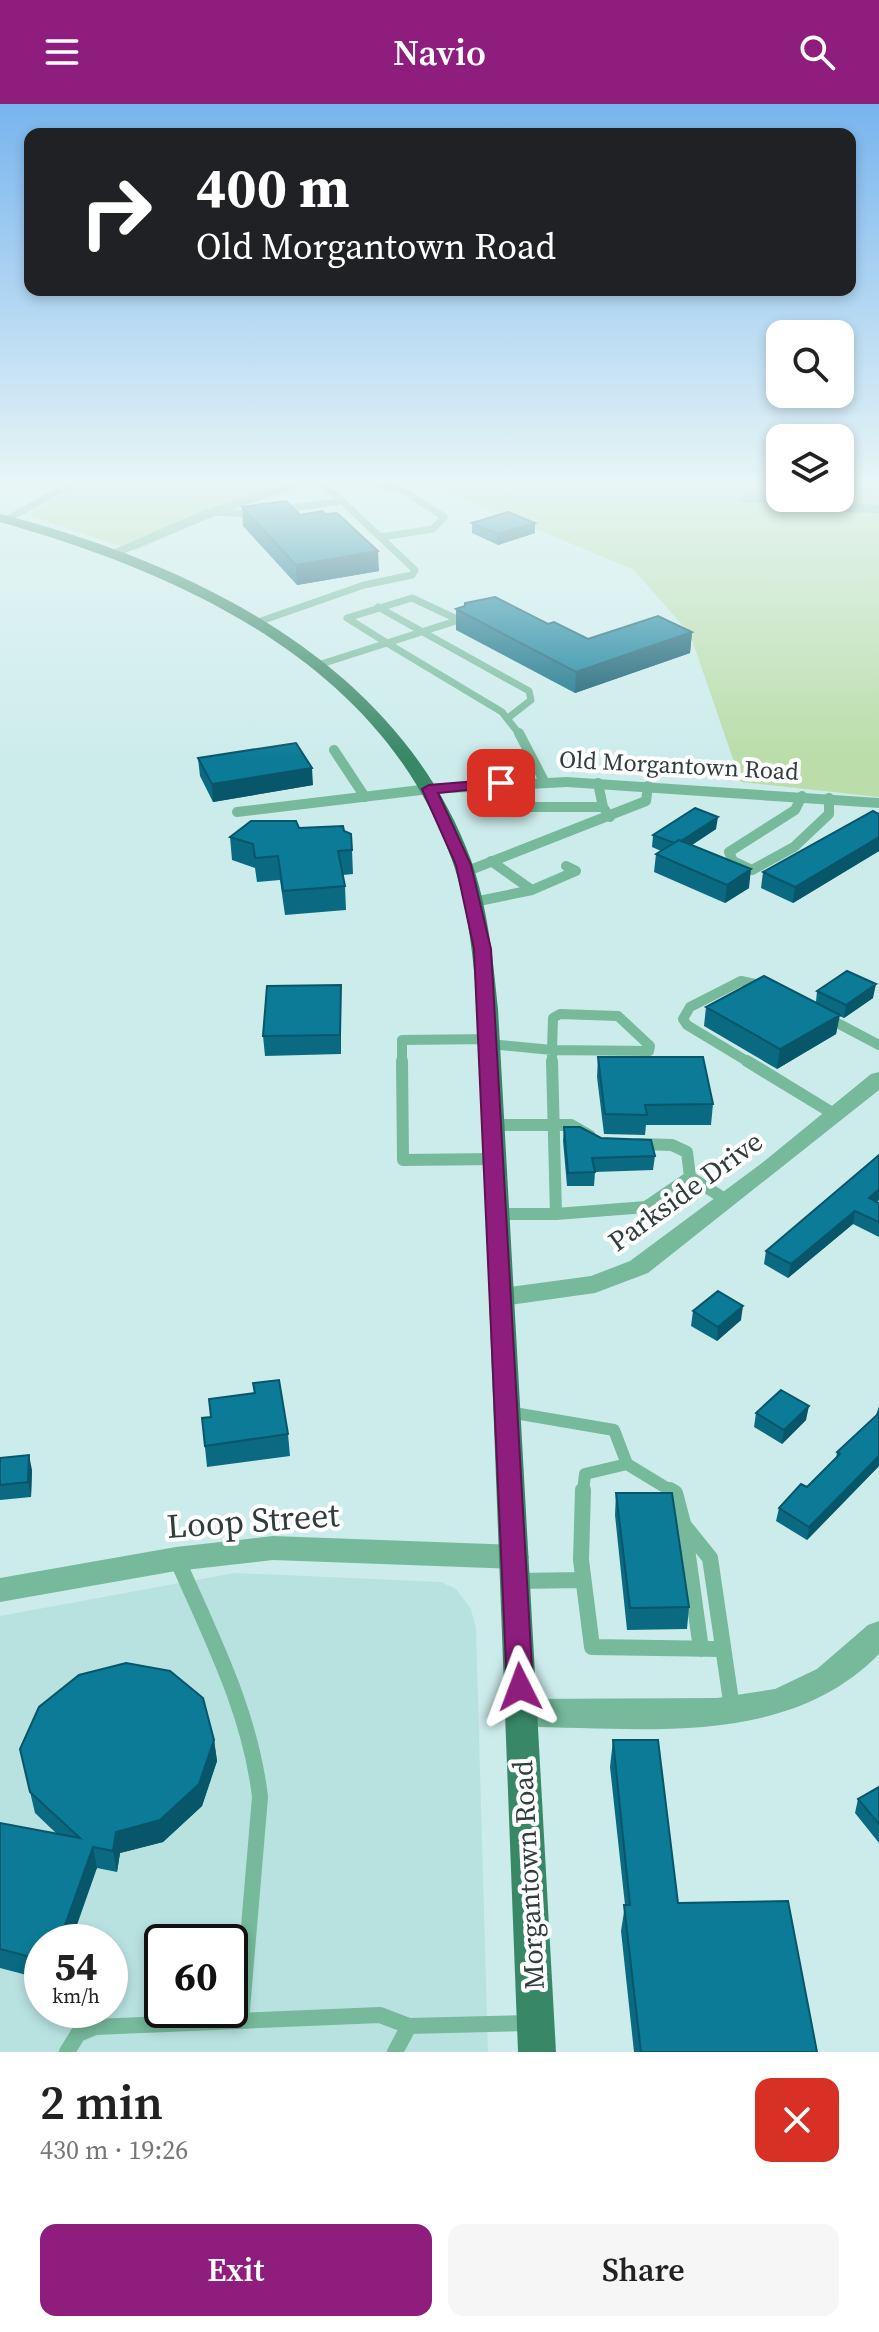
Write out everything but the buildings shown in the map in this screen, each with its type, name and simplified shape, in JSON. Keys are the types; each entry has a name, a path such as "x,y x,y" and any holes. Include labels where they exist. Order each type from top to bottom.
{"main road":[{"name":"Morgantown Road","path":"167,575 258,622 318,665 376,719 429,789 465,872 474,902 482,949 490,1041 536,2038"}],"street":[{"name":"Old Morgantown Road","path":"429,789 544,781 879,803"},
{"name":"Parkside Drive","path":"502,1297 595,1284 625,1275 651,1260 879,1079"},
{"name":"Loop Street","path":"0,1590 176,1559 299,1548 514,1569"},
{"path":"521,1713 733,1713 786,1699 819,1685 848,1665 879,1634"}],"lane":[{"path":"258,622 364,585 412,575"},
{"path":"318,665 388,644 459,620 419,599 407,598 347,618 388,644 508,718 526,743 544,781"},
{"path":"378,607 529,691 531,700 508,718"},
{"path":"334,750 365,797"},
{"path":"598,783 603,807 610,817"},
{"path":"465,872 517,855 646,801 648,786"},
{"path":"237,812 429,789"},
{"path":"802,796 795,810 729,852 733,861 752,870 766,865 811,835 829,814 829,798"},
{"path":"501,807 603,807"},
{"path":"491,861 532,890"},
{"path":"474,902 532,890 556,875 576,871 566,866"},
{"path":"778,992 752,981 741,981 690,1007 683,1019 687,1025 834,1114"},
{"path":"816,1012 879,1045"},
{"path":"495,1159 403,1160 402,1040 490,1041 552,1050 642,1054 650,1046 618,1016 560,1014 553,1018 552,1050 556,1214"},
{"path":"494,1125 579,1127 600,1143"},
{"path":"625,1144 681,1147 687,1152 690,1177"},
{"path":"690,1177 728,1201"},
{"path":"498,1214 556,1214 646,1207 690,1177"},
{"path":"507,1412 614,1430 627,1464 675,1493 684,1527 701,1649"},
{"path":"627,1464 585,1474 579,1510 581,1580 592,1647 722,1649"},
{"path":"684,1527 710,1558 733,1713"},
{"path":"176,1559 245,1718 258,1765 260,1797 248,1938"},
{"path":"514,1569 581,1580"},
{"path":"248,2021 380,2015 409,2026 536,2038"},
{"path":"67,2052 78,2034 95,2027 144,2025"},
{"path":"395,2052 409,2026"}],"shaded area":[{"path":"234,1573 441,1582 456,1589 471,1609 476,1629 488,2052 0,2052 0,1616"}],"green space":[{"path":"638,575 879,575 879,797 741,782 690,634"}],"route":[{"path":"501,783 429,789 463,865 472,893 482,949 490,1039 520,1687"}]}
